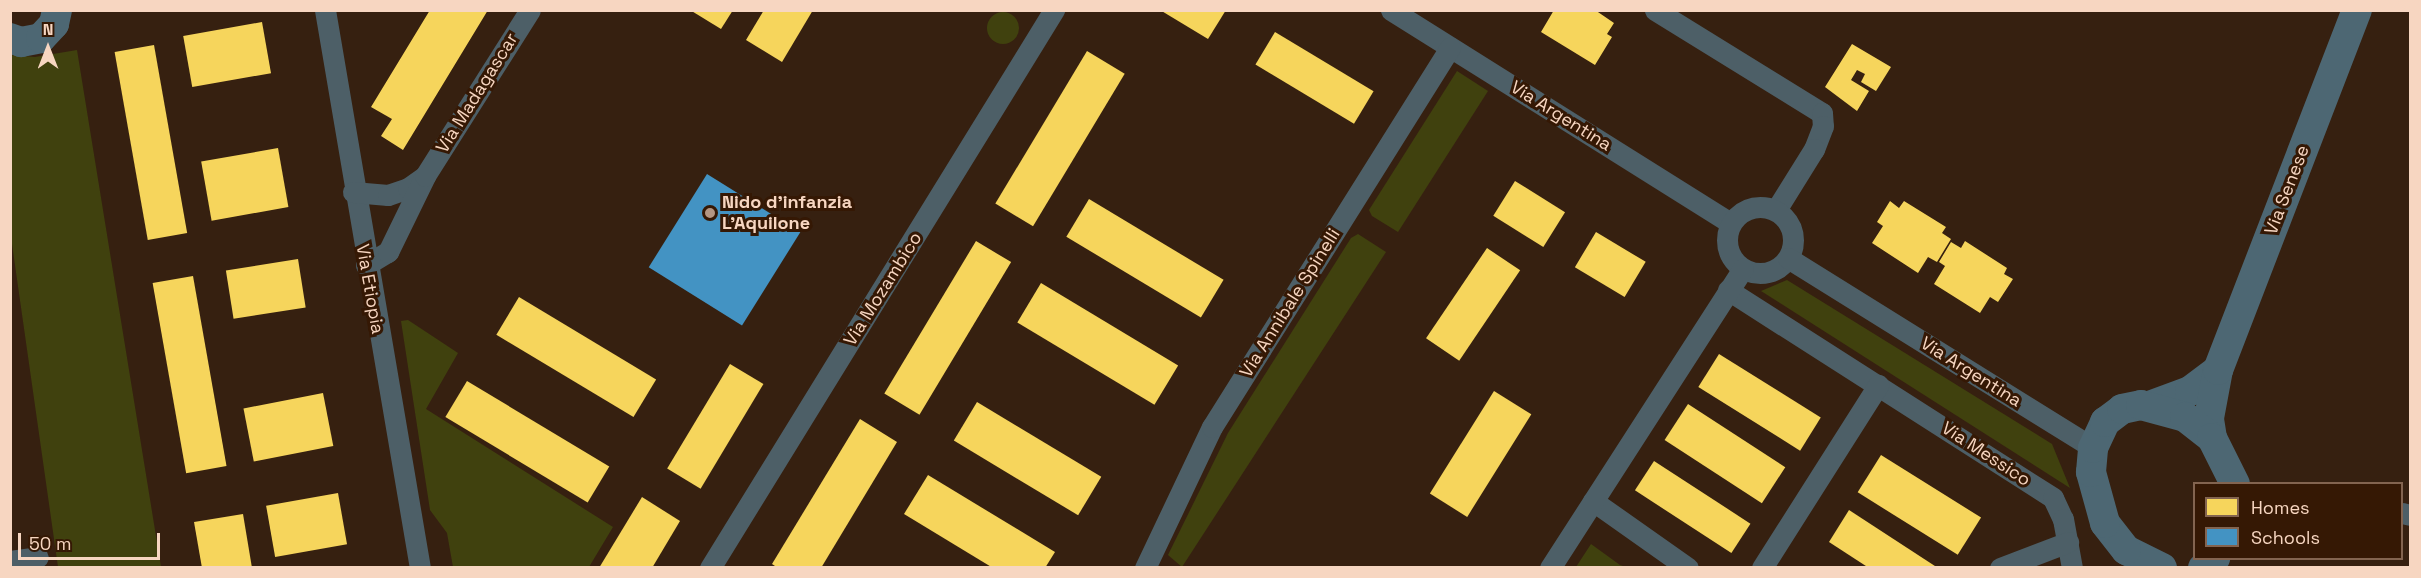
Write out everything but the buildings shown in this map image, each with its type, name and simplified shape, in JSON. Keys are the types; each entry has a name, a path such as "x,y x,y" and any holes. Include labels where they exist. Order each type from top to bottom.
{"main road":[{"name":"Via Senese","path":"2212,438 2209,418 2217,370 2357,10"},
{"path":"10,38 21,42 41,38 49,32 59,12"},
{"path":"2162,567 2128,559 2105,523 2096,500 2091,472 2093,448 2105,422 2122,409 2149,406 2190,391 2217,370"},
{"path":"2149,406 2185,417 2212,438 2240,481"}],"street":[{"name":"Via Etiopia","path":"325,10 353,192 420,567"},
{"name":"Via Madagascar","path":"366,265 388,252 425,176 530,10"},
{"name":"Via Mozambico","path":"710,567 1054,10"},
{"name":"Via Argentina","path":"1391,10 1731,223"},
{"path":"1655,10 1822,113 1823,126 1814,149 1776,210"},
{"name":"Via Annibale Spinelli","path":"1144,567 1212,427 1450,47"},
{"name":"Via Madagascar","path":"353,192 388,195 408,188 425,176"},
{"path":"1750,207 1776,210 1792,231 1788,258 1773,271 1752,273 1743,269 1735,262 1726,243 1731,223 1750,207"},
{"name":"Via Argentina","path":"1788,258 2093,448"},
{"path":"1550,567 1743,269"},
{"name":"Via Messico","path":"1728,290 2053,498 2059,507 2072,567"},
{"path":"1762,567 1878,385"},
{"path":"1593,501 1688,567"},
{"path":"2000,567 2068,542"},
{"path":"10,561 38,557"}],"shaded area":[{"path":"1003,12 1014,17 1019,28 1014,39 1003,44 992,39 987,28 992,17"},
{"path":"77,50 161,567 58,567 11,237 10,55 35,57"},
{"path":"1457,71 1488,91 1398,232 1372,216 1369,210"},
{"path":"1358,234 1386,252 1182,567 1168,555 1228,433 1351,238"},
{"path":"1787,280 2052,444 2070,488 1761,291"},
{"path":"408,320 458,353 426,409 613,527 589,567 453,567 447,533 430,510 401,321"},
{"path":"1591,544 1620,565 1626,567 1576,567"}],"place":[{"name":"Nido d'infanzia L'Aquilone","path":"710,213"}]}
